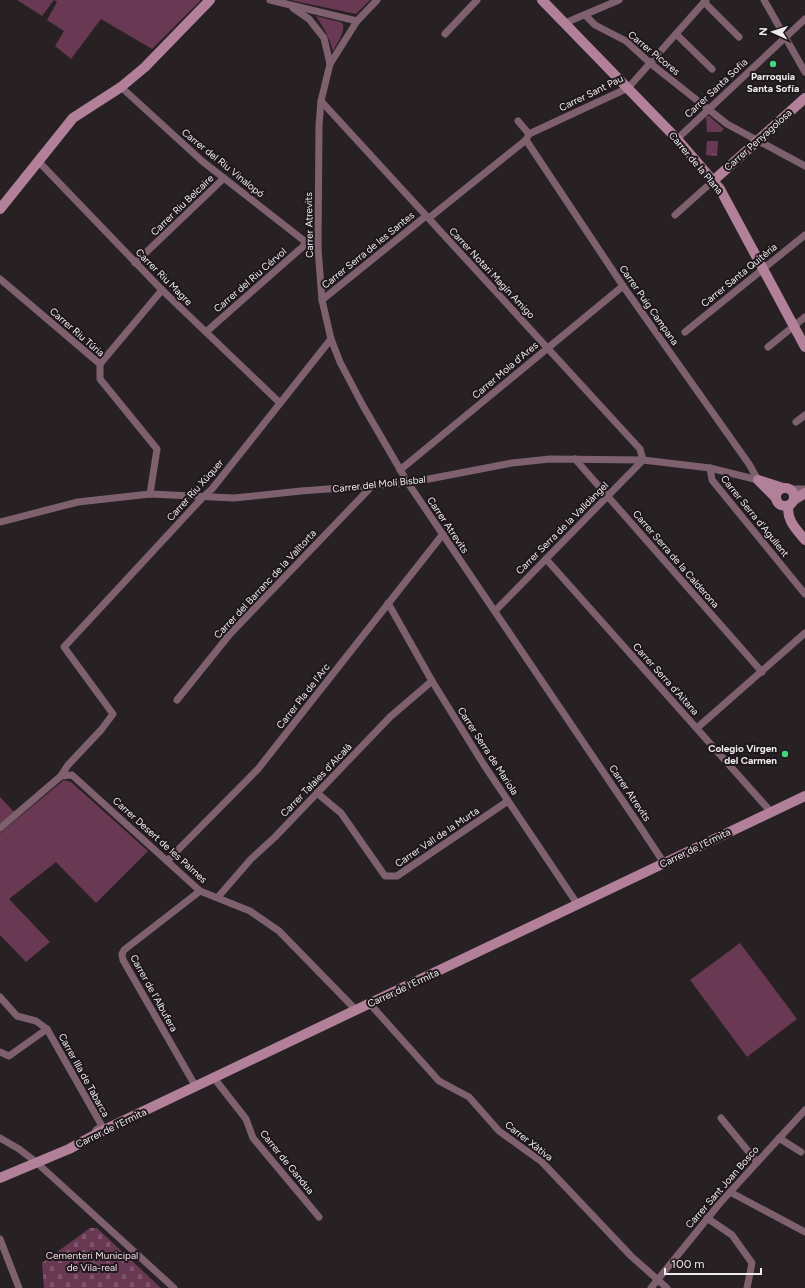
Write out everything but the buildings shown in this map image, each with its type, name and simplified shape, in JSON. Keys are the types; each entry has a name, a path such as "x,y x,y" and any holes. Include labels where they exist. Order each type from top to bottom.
{"street":[{"path":"0,210 74,118 121,86 145,67 210,0"},
{"path":"270,0 357,21"},
{"path":"330,64 357,21 377,0"},
{"path":"445,34 477,0"},
{"name":"Carrer de la Plana","path":"542,0 677,139 720,189 805,346"},
{"path":"565,24 619,0"},
{"path":"764,0 805,72"},
{"path":"705,1 739,37"},
{"name":"Carrer Sant Pau","path":"527,137 628,88 705,1"},
{"path":"288,5 309,19 324,38 330,64"},
{"path":"309,19 316,11"},
{"name":"Carrer Picores","path":"585,15 595,25 626,41 650,64 727,124 805,166"},
{"name":"Carrer Santa Sofia","path":"677,139 805,19"},
{"path":"676,34 712,68"},
{"name":"Carrer Atrevits","path":"330,64 321,101 319,125 318,248 322,300 331,339 340,362 362,404 408,483 664,863"},
{"name":"Carrer del Riu Vinalopó","path":"121,86 202,161 307,243 318,248"},
{"name":"Carrer Penyagolosa","path":"675,215 805,98"},
{"name":"Carrer Notari Magín Amigo","path":"321,101 640,449 643,460"},
{"name":"Carrer Puig Campana","path":"518,121 623,286 749,464 758,480"},
{"name":"Carrer Serra de les Santes","path":"322,300 527,137"},
{"name":"Carrer Riu Magre","path":"38,161 162,290 280,402"},
{"name":"Carrer Riu Belcaire","path":"135,263 224,178"},
{"name":"Carrer Santa Quitèria","path":"685,332 763,268 804,238"},
{"name":"Carrer del Riu Cérvol","path":"206,332 307,243"},
{"name":"Carrer Riu Túria","path":"0,279 100,364 100,379 157,449 150,494"},
{"name":"Carrer Mola d'Ares","path":"400,470 623,286"},
{"path":"100,364 162,290"},
{"path":"768,347 805,318"},
{"name":"Carrer Riu Xúquer","path":"61,776 68,765 102,730 113,714 64,647 203,496 212,489 331,339"},
{"path":"796,422 805,415"},
{"name":"Carrer del Molí Bisbal","path":"0,522 78,502 150,494 234,498 408,483 512,463 550,459 643,460 710,468 787,488 805,489"},
{"name":"Carrer Serra de la Calderona","path":"575,459 762,672"},
{"name":"Carrer Serra de la Valldàngel","path":"495,611 643,460"},
{"name":"Carrer Serra d'Agullent","path":"710,468 712,480 805,594"},
{"path":"758,480 781,505 791,503 805,493"},
{"name":"Carrer del Barranc de la Valltorta","path":"177,700 230,634 372,486"},
{"path":"776,498 777,493 787,488 794,494 787,511 791,521 805,540"},
{"name":"Carrer Pla de l'Arc","path":"167,860 258,769 443,534"},
{"name":"Carrer Serra d'Aitana","path":"546,559 771,812"},
{"name":"Carrer Serra de Mariola","path":"388,603 432,681 484,765 578,905"},
{"path":"697,728 805,633"},
{"name":"Carrer Talaies d'Alcalà","path":"218,897 251,859 318,793 390,717 432,681"},
{"name":"Carrer Desert de les Palmes","path":"61,776 72,775 200,891 250,910 279,932 356,1010"},
{"path":"0,828 61,776"},
{"name":"Carrer Vall de la Murta","path":"318,793 341,813 385,876 397,876 508,801"},
{"name":"Carrer de l'Ermita","path":"0,1178 69,1149 106,1129 805,796"},
{"name":"Carrer de l'Albufera","path":"196,1087 122,957 124,950 200,891"},
{"name":"Carrer Illa de Tabarca","path":"0,997 17,1016 36,1021 47,1029 102,1126 69,1149"},
{"name":"Carrer Xàtiva","path":"370,1004 439,1081 469,1097 499,1131 542,1162 631,1256 668,1288"},
{"path":"0,1052 9,1056 47,1029"},
{"name":"Carrer de Gandua","path":"214,1078 246,1119 253,1138 319,1217"},
{"name":"Carrer Sant Joan Bosco","path":"651,1288 707,1218 805,1110"},
{"path":"721,1118 757,1162"},
{"path":"0,1138 19,1149 36,1162 174,1288"},
{"path":"779,1138 801,1152"},
{"path":"730,1192 805,1232"},
{"path":"707,1218 732,1235 752,1263 747,1288"},
{"path":"0,1239 19,1288"}],"green space":[{"path":"17,0 54,0 42,16"},
{"path":"54,0 201,0 152,49 101,19 71,59 55,46 64,31 47,20 57,2"},
{"path":"290,0 370,0 356,14"},
{"path":"316,16 343,24 342,34 333,51 330,41"},
{"path":"706,116 709,116 724,129 721,132 707,132"},
{"path":"707,141 718,141 717,156 706,155"},
{"path":"64,780 71,782 148,851 96,903 56,862 9,899 50,942 26,962 0,935 0,833"},
{"path":"0,797 14,812 0,823"},
{"path":"740,943 797,1019 747,1057 690,980"},
{"name":"Cementeri Municipal de Vila-real","path":"90,1228 97,1228 161,1288 44,1288 42,1263"}],"place":[{"name":"Parroquia Santa Sofía","path":"773,64"},
{"name":"Colegio Virgen del Carmen","path":"785,754"}]}
